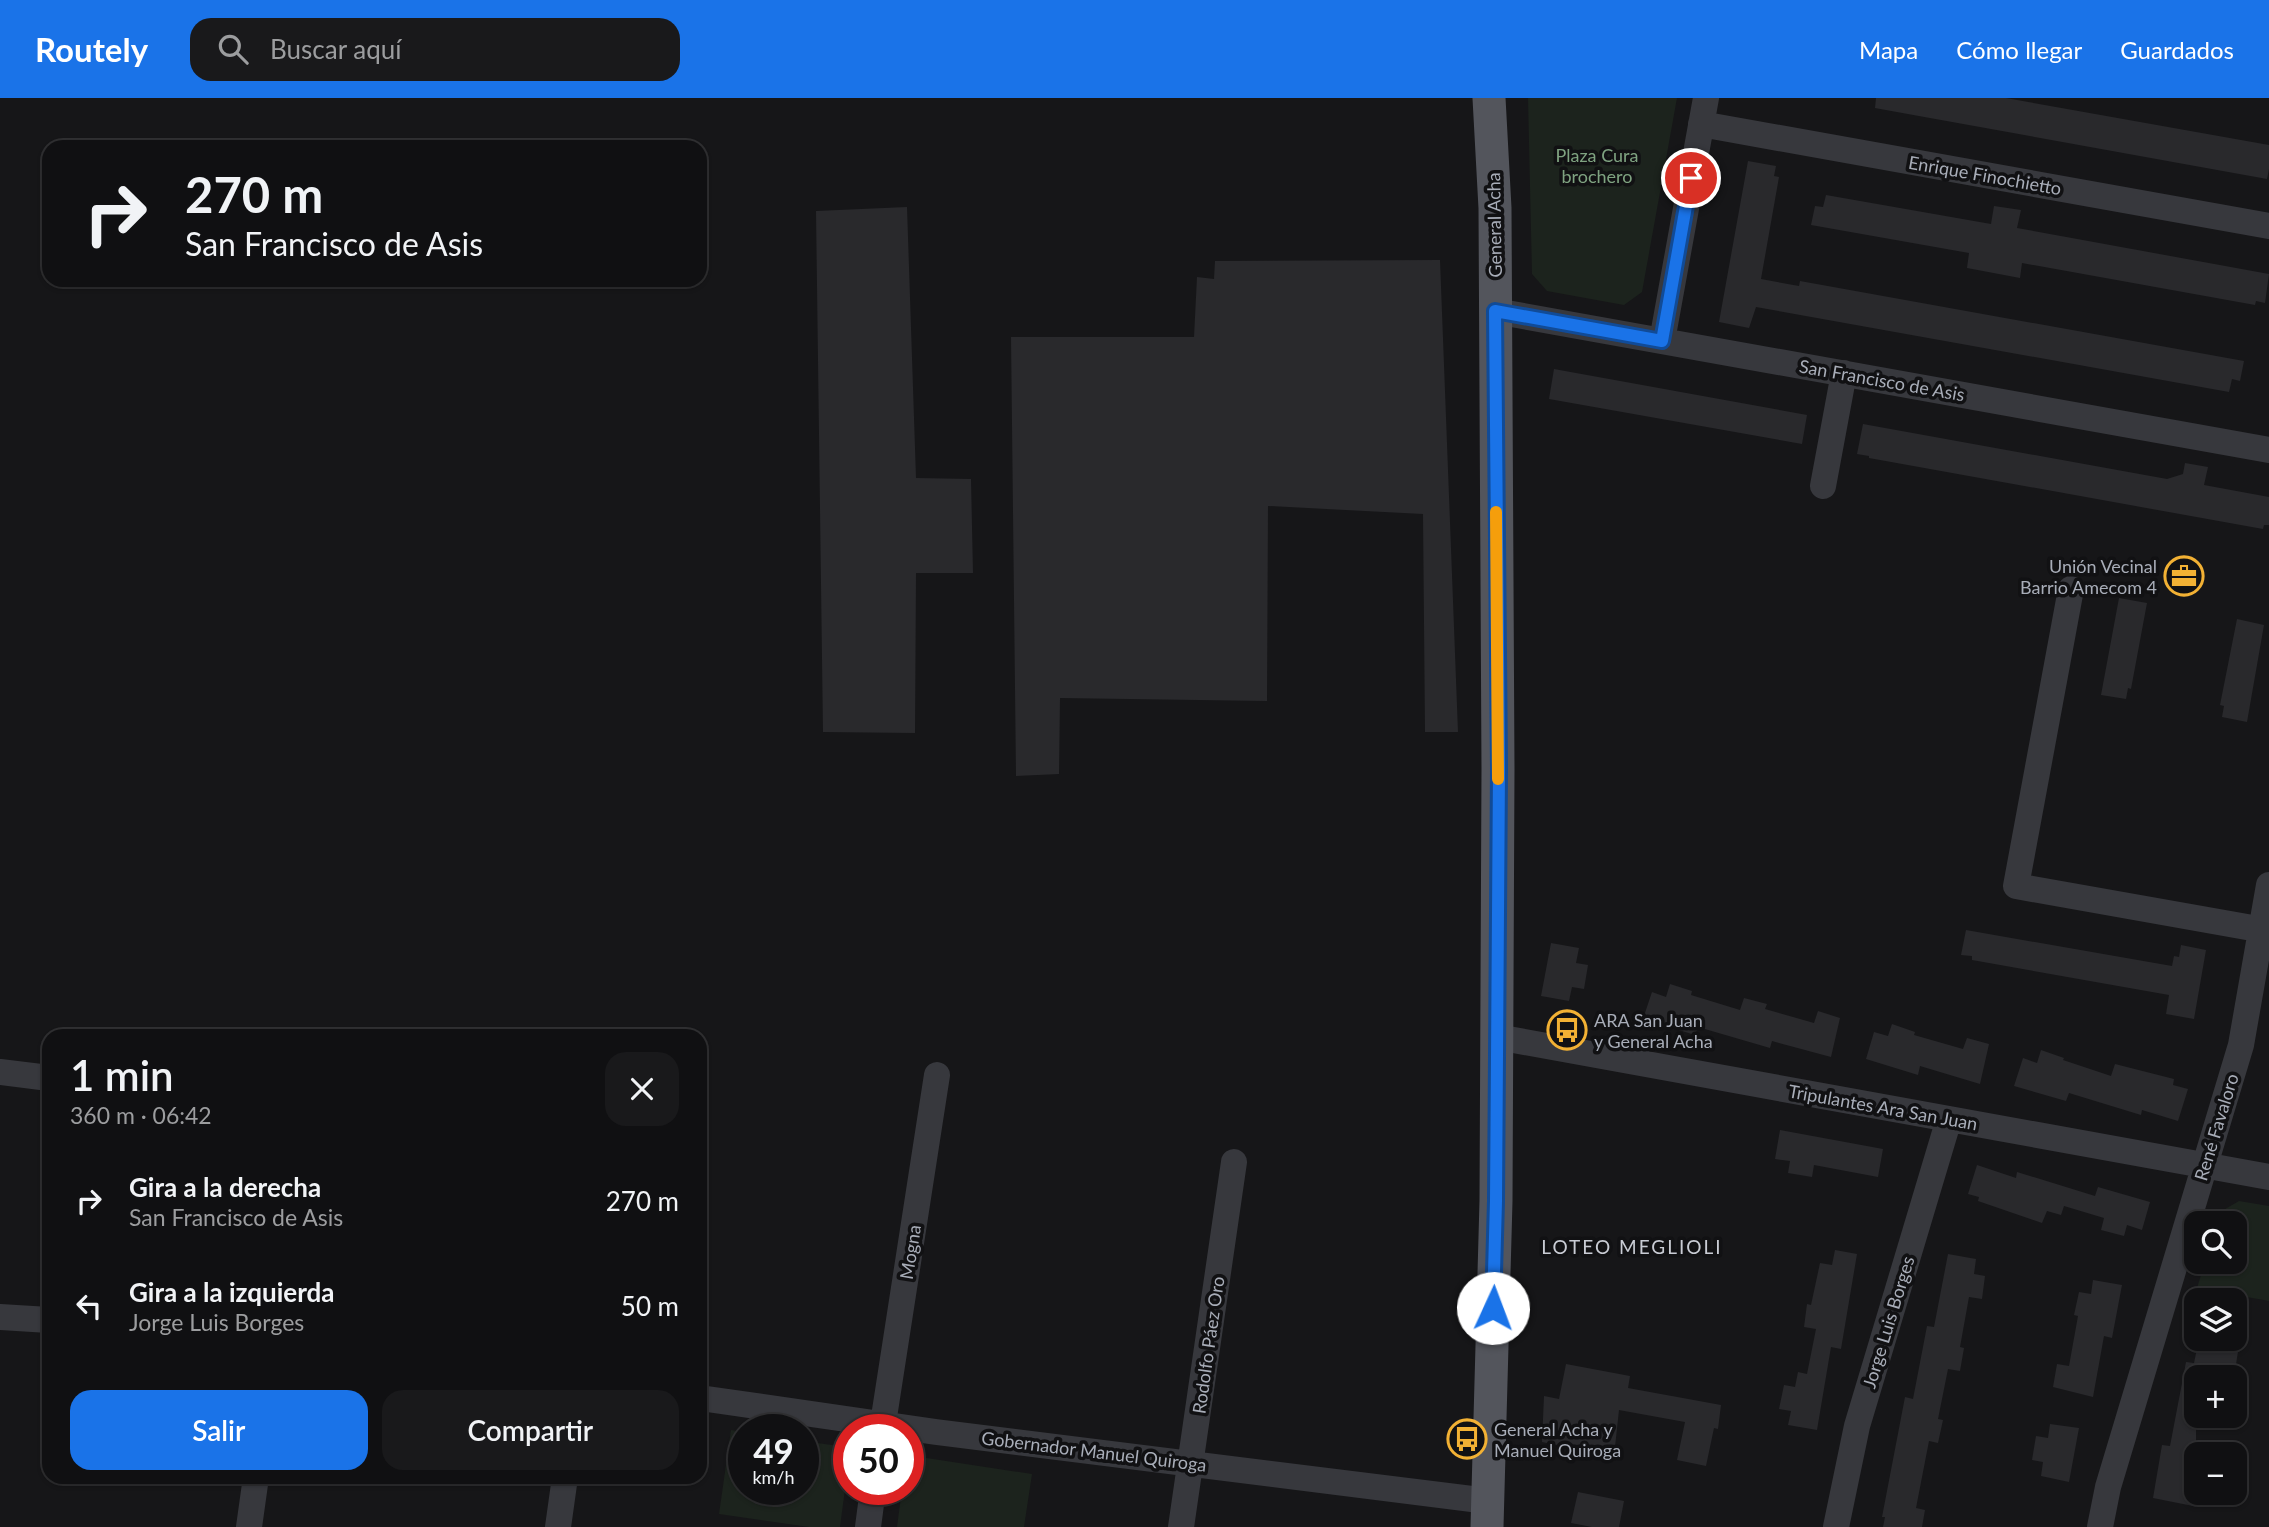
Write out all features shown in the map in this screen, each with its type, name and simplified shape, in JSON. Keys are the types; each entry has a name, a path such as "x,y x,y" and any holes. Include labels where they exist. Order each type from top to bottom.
{"main road":[{"name":"General Acha","path":"1487,1514 1496,1201 1499,769 1495,208 1489,98"}],"street":[{"path":"1662,341 1706,98"},
{"name":"Enrique Finochietto","path":"1701,124 2269,226"},
{"name":"San Francisco de Asis","path":"1495,311 2269,450"},
{"path":"1823,486 1843,373"},
{"path":"2071,589 2016,886 2265,930"},
{"name":"René Favaloro","path":"2100,1527 2108,1487 2241,1045 2265,930 2269,885"},
{"name":"Tripulantes Ara San Juan","path":"1497,1037 2269,1177"},
{"path":"0,1072 42,1077"},
{"name":"Mogna","path":"885,1414 937,1075"},
{"name":"Jorge Luis Borges","path":"1836,1527 1857,1426 1949,1119"},
{"name":"Rodolfo Páez Oro","path":"1181,1527 1234,1162"},
{"path":"0,1317 42,1320"},
{"name":"Gobernador Manuel Quiroga","path":"707,1399 833,1419"},
{"name":"Gobernador Manuel Quiroga","path":"924,1432 1191,1464 1487,1514"},
{"path":"249,1527 255,1484"},
{"path":"558,1527 564,1484"},
{"path":"868,1527 871,1505"}],"green space":[{"name":"Plaza Cura brochero","path":"1528,98 1677,98 1642,292 1624,305 1547,291 1532,274"},
{"path":"2239,1201 2269,1206 2269,1301 2247,1297 2247,1288 2197,1288 2201,1274 2247,1274 2247,1211 2222,1211"},
{"path":"819,1443 833,1445 833,1505 843,1505 840,1527 809,1527 719,1514 728,1451 728,1505 819,1505"},
{"path":"924,1458 1032,1474 1024,1527 897,1527 900,1505 924,1505"}],"building":[{"path":"1876,98 2006,98 2269,145 2269,169 2267,179 1875,108"},
{"path":"1748,161 1776,166 1774,176 1779,177 1761,279 1799,286 1800,281 2244,361 2240,381 2232,379 2229,392 1756,307 1749,328 1719,322"},
{"path":"1826,195 1991,224 1994,206 2021,210 2017,228 2269,274 2265,303 2256,301 2255,305 2022,263 2020,278 1967,268 1969,253 1811,225 1815,206 1823,207"},
{"path":"907,207 916,478 971,479 973,573 916,573 915,733 823,732 816,211"},
{"path":"1440,260 1458,732 1425,732 1423,514 1268,506 1267,701 1060,698 1059,774 1016,776 1011,337 1194,337 1197,277 1214,279 1215,261"},
{"path":"1554,369 1807,415 1802,444 1549,399"},
{"path":"1863,424 2167,479 2183,474 2185,463 2208,467 2204,485 2269,497 2269,525 2264,525 2263,529 1869,458 1857,454"},
{"path":"2119,598 2147,603 2131,689 2128,688 2126,699 2101,695"},
{"path":"2237,619 2264,625 2247,722 2222,717 2224,706 2220,705"},
{"path":"1966,930 2172,966 2174,956 2179,957 2181,945 2206,950 2194,1019 2166,1014 2169,995 1972,960 1972,956 1961,955"},
{"path":"1551,943 1579,948 1576,963 1588,965 1584,989 1572,987 1569,1001 1541,996"},
{"path":"1670,984 1692,991 1691,995 1740,1010 1744,998 1767,1004 1765,1009 1814,1023 1818,1011 1840,1018 1831,1057 1772,1041 1770,1048 1698,1027 1695,1035 1643,1019 1652,992 1666,997"},
{"path":"1892,1024 1915,1032 1914,1035 1963,1049 1967,1038 1989,1044 1980,1084 1920,1066 1918,1075 1866,1059 1874,1032 1888,1036"},
{"path":"2041,1050 2111,1076 2115,1064 2174,1079 2173,1085 2188,1089 2178,1121 2142,1110 2141,1115 2069,1093 2066,1101 2014,1086 2023,1058 2037,1063"},
{"path":"1780,1130 1883,1149 1878,1177 1814,1165 1812,1177 1788,1173 1790,1161 1775,1159"},
{"path":"1977,1165 2016,1178 2017,1172 2095,1196 2098,1187 2150,1202 2142,1230 2127,1225 2124,1236 2101,1230 2104,1218 2064,1206 2061,1215 2047,1211 2042,1223 1978,1201 1979,1197 1968,1194"},
{"path":"1835,1250 1857,1254 1841,1349 1831,1347 1817,1430 1788,1425 1791,1411 1779,1409 1784,1385 1795,1387 1798,1372 1807,1374 1816,1329 1804,1327 1807,1304 1811,1305 1820,1263 1832,1265"},
{"path":"1948,1254 1976,1259 1974,1274 1985,1276 1982,1299 1969,1297 1960,1347 1964,1348 1960,1371 1948,1369 1938,1419 1943,1420 1938,1443 1929,1441 1916,1508 1925,1510 1922,1527 1883,1527 1885,1517 1882,1517 1905,1397 1913,1399 1927,1326 1934,1327"},
{"path":"2093,1280 2122,1285 2112,1338 2104,1336 2093,1397 2053,1387 2057,1364 2069,1366 2078,1316 2074,1315 2079,1292 2091,1294"},
{"path":"2196,1351 2238,1351 2236,1365 2185,1365 2186,1362 2194,1363"},
{"path":"1566,1364 1630,1376 1628,1388 1721,1405 1718,1429 1714,1428 1706,1466 1677,1460 1685,1422 1619,1410 1614,1456 1542,1442 1544,1396 1559,1399"},
{"path":"2184,1372 2184,1428 2196,1428 2196,1442 2184,1442 2184,1504 2153,1498 2162,1445 2170,1446"},
{"path":"2050,1424 2079,1428 2069,1482 2041,1476 2043,1462 2032,1460 2036,1436 2048,1438"},
{"path":"1578,1492 1624,1501 1619,1527 1592,1527 1571,1523"}],"slow traffic":[{"path":"1496,512 1498,779"}],"place":[{"name":"Unión Vecinal Barrio Amecom 4","path":"2184,576"},
{"name":"ARA San Juan y General Acha","path":"1567,1030"},
{"name":"General Acha y Manuel Quiroga","path":"1467,1439"}],"district":[{"name":"LOTEO MEGLIOLI","path":"1632,1246"}],"route":[{"path":"1493,1308 1499,769 1495,311 1662,341 1691,178"}]}
